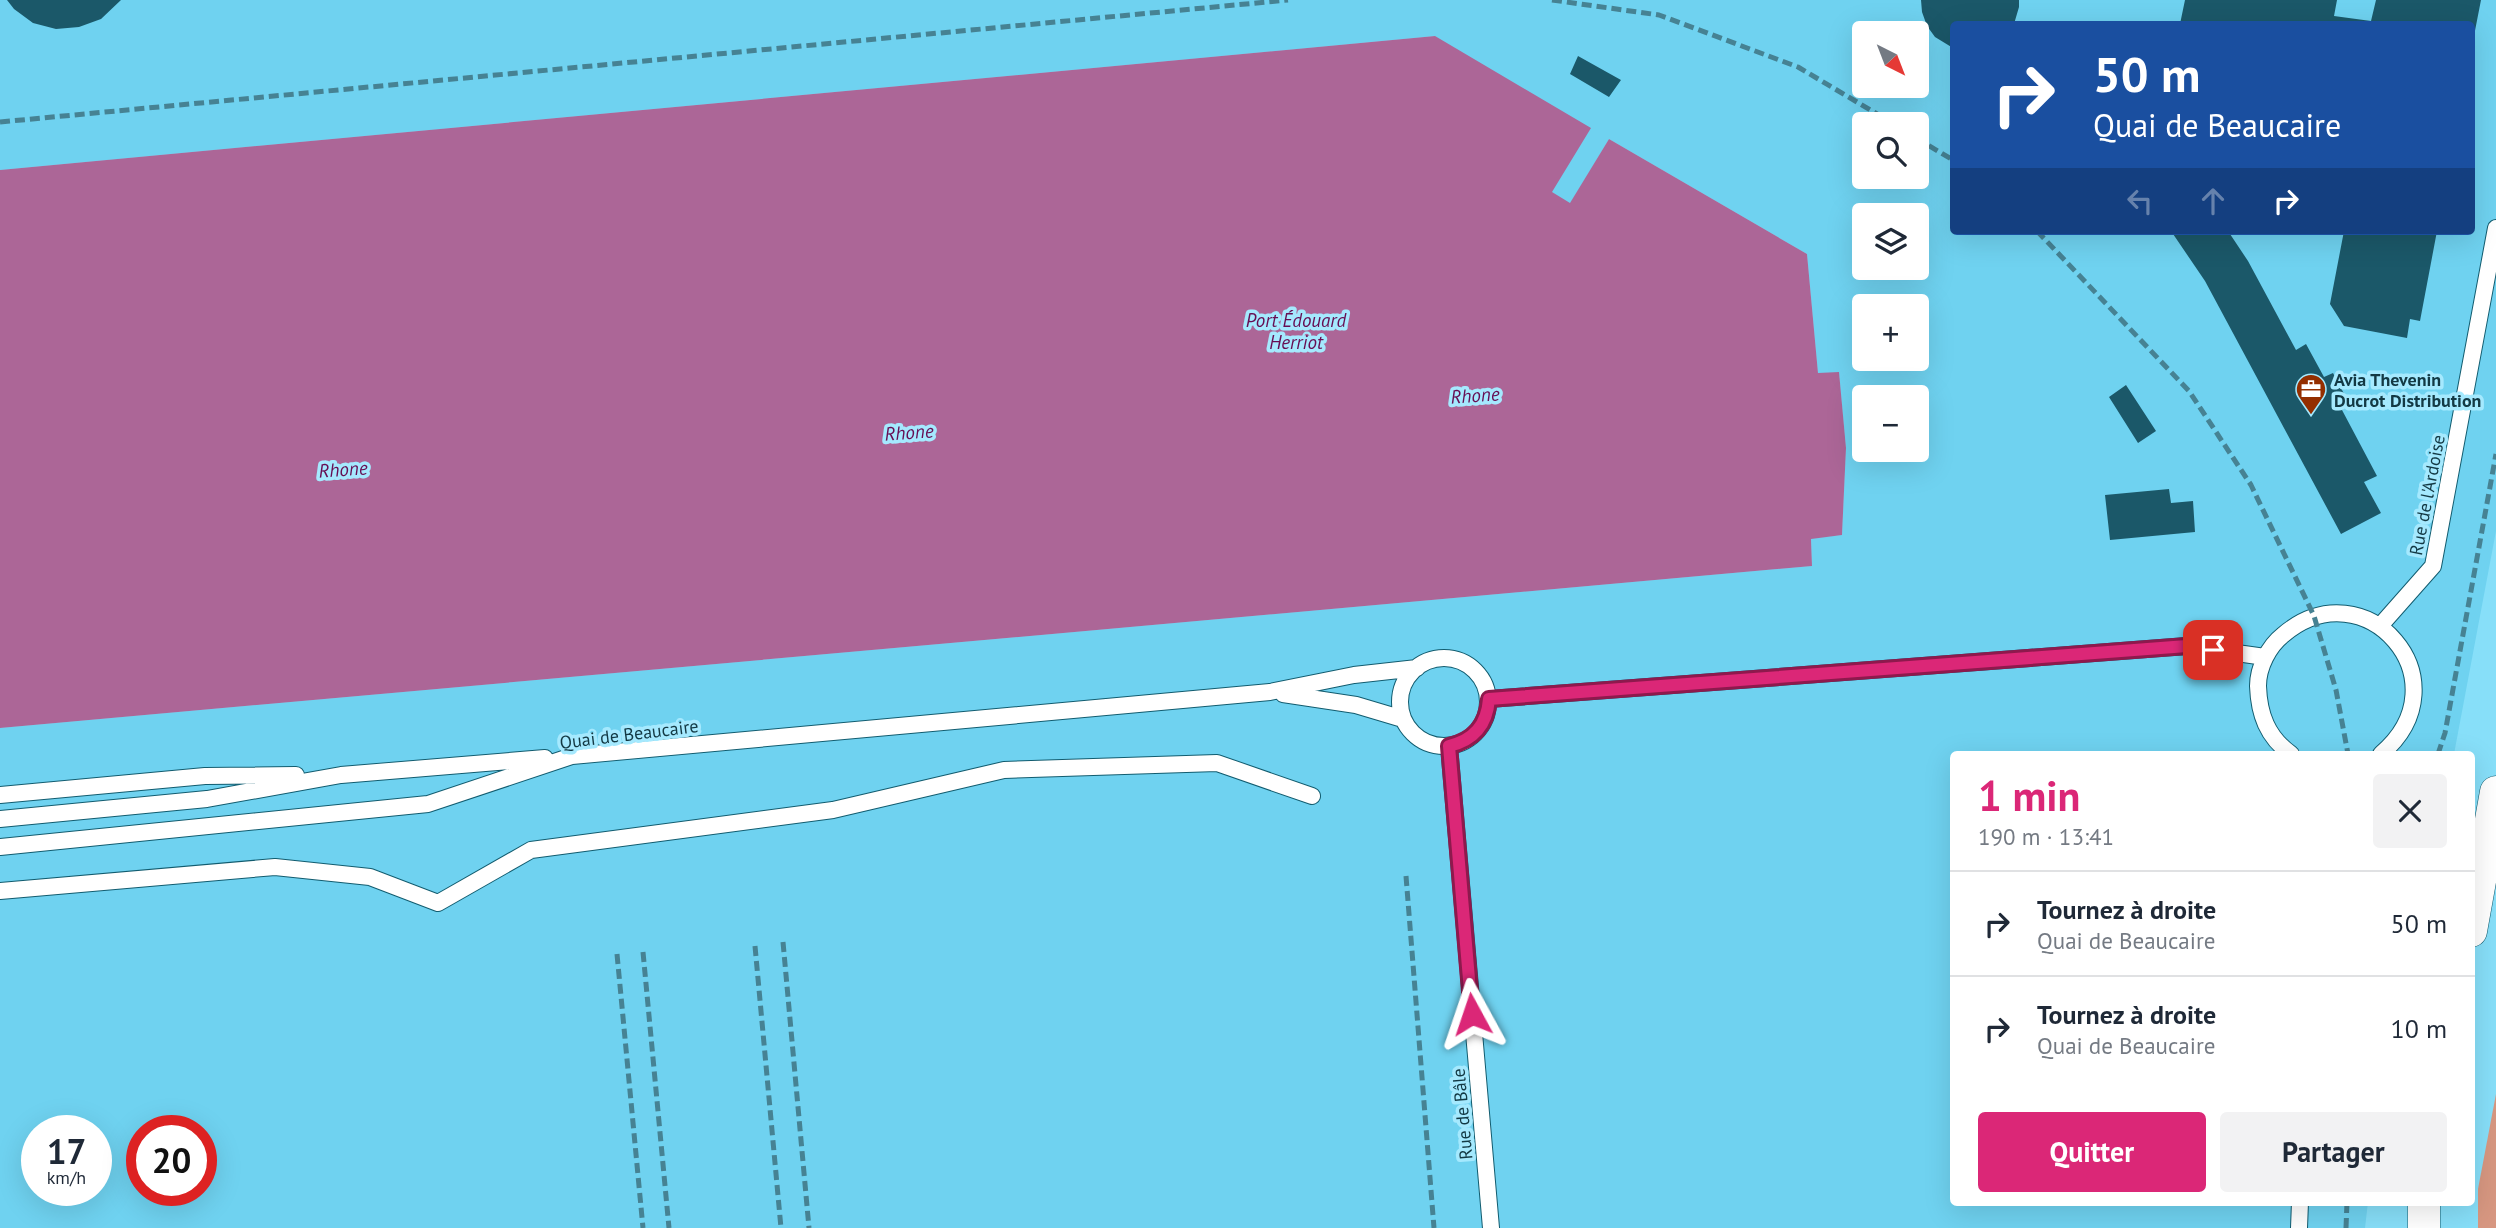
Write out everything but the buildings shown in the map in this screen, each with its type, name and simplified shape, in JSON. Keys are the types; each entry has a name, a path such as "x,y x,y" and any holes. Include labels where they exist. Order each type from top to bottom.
{"street":[{"path":"2475,909 2496,792"},
{"path":"2424,1206 2424,1228"}],"lane":[{"name":"Rue de l'Ardoise","path":"2380,626 2433,566 2496,228"},
{"path":"2287,751 2266,727 2259,705 2258,680 2265,657 2278,639 2294,625 2314,616 2336,612 2360,616 2380,626 2399,645 2411,668 2414,693 2409,719 2396,742 2385,751"},
{"path":"1449,746 1462,743 1483,725 1488,713 1489,699 2187,646 2265,657"},
{"name":"Quai de Beaucaire","path":"0,847 428,804 572,756 1270,692 1354,675 1417,668 1442,658 1456,659 1469,665 1479,674 1489,699"},
{"path":"1403,719 1401,691 1417,668"},
{"name":"Quai de Beaucaire","path":"1270,692 1356,705 1403,719 1422,741 1435,746 1449,746"},
{"name":"Rue de Bâle","path":"1449,746 1491,1228"},
{"path":"0,795 205,776 341,775 572,756"},
{"path":"0,891 275,867 370,877 438,903 531,850 833,810 1004,770 1217,764 1312,796"},
{"path":"0,819 207,799 341,775"},
{"path":"2299,1228 2300,1206"}],"shaded area":[{"path":"0,0 2496,0 2496,531 2455,751 1950,751 1950,1206 2368,1206 2365,1228 0,1228 0,728 1812,566 1811,538 1842,535 1846,448 1839,373 1818,373 1807,254 1609,139 1570,204 1551,192 1435,36 0,170"},
{"path":"2496,1094 2496,1228 2478,1228 2478,1189"}],"water":[{"name":"Port Édouard Herriot","path":"1435,36 1591,128 1552,192 1570,203 1609,139 1807,254 1818,373 1839,372 1846,448 1842,535 1811,539 1812,566 0,728 0,170"}],"railway":[{"path":"0,122 1288,0"},
{"path":"1552,0 1659,15 1798,67 1874,112"},
{"path":"1929,146 1950,158"},
{"path":"2041,235 2189,391 2251,485 2314,616 2336,690 2347,751"},
{"path":"2439,751 2445,733 2496,454"},
{"path":"1406,876 1434,1228"},
{"path":"783,942 809,1228"},
{"path":"755,946 781,1228"},
{"path":"643,952 669,1228"},
{"path":"617,954 643,1228"},
{"path":"2346,1228 2347,1206"}],"place":[{"name":"Avia Thevenin Ducrot Distribution","path":"2311,416"}],"route":[{"path":"1472,1014 1449,746 1462,743 1483,725 1488,713 1489,699 2187,646 2213,650"}],"water label":[{"name":"Rhone","path":"1475,395"},
{"name":"Rhone","path":"909,432"},
{"name":"Rhone","path":"343,469"}]}
